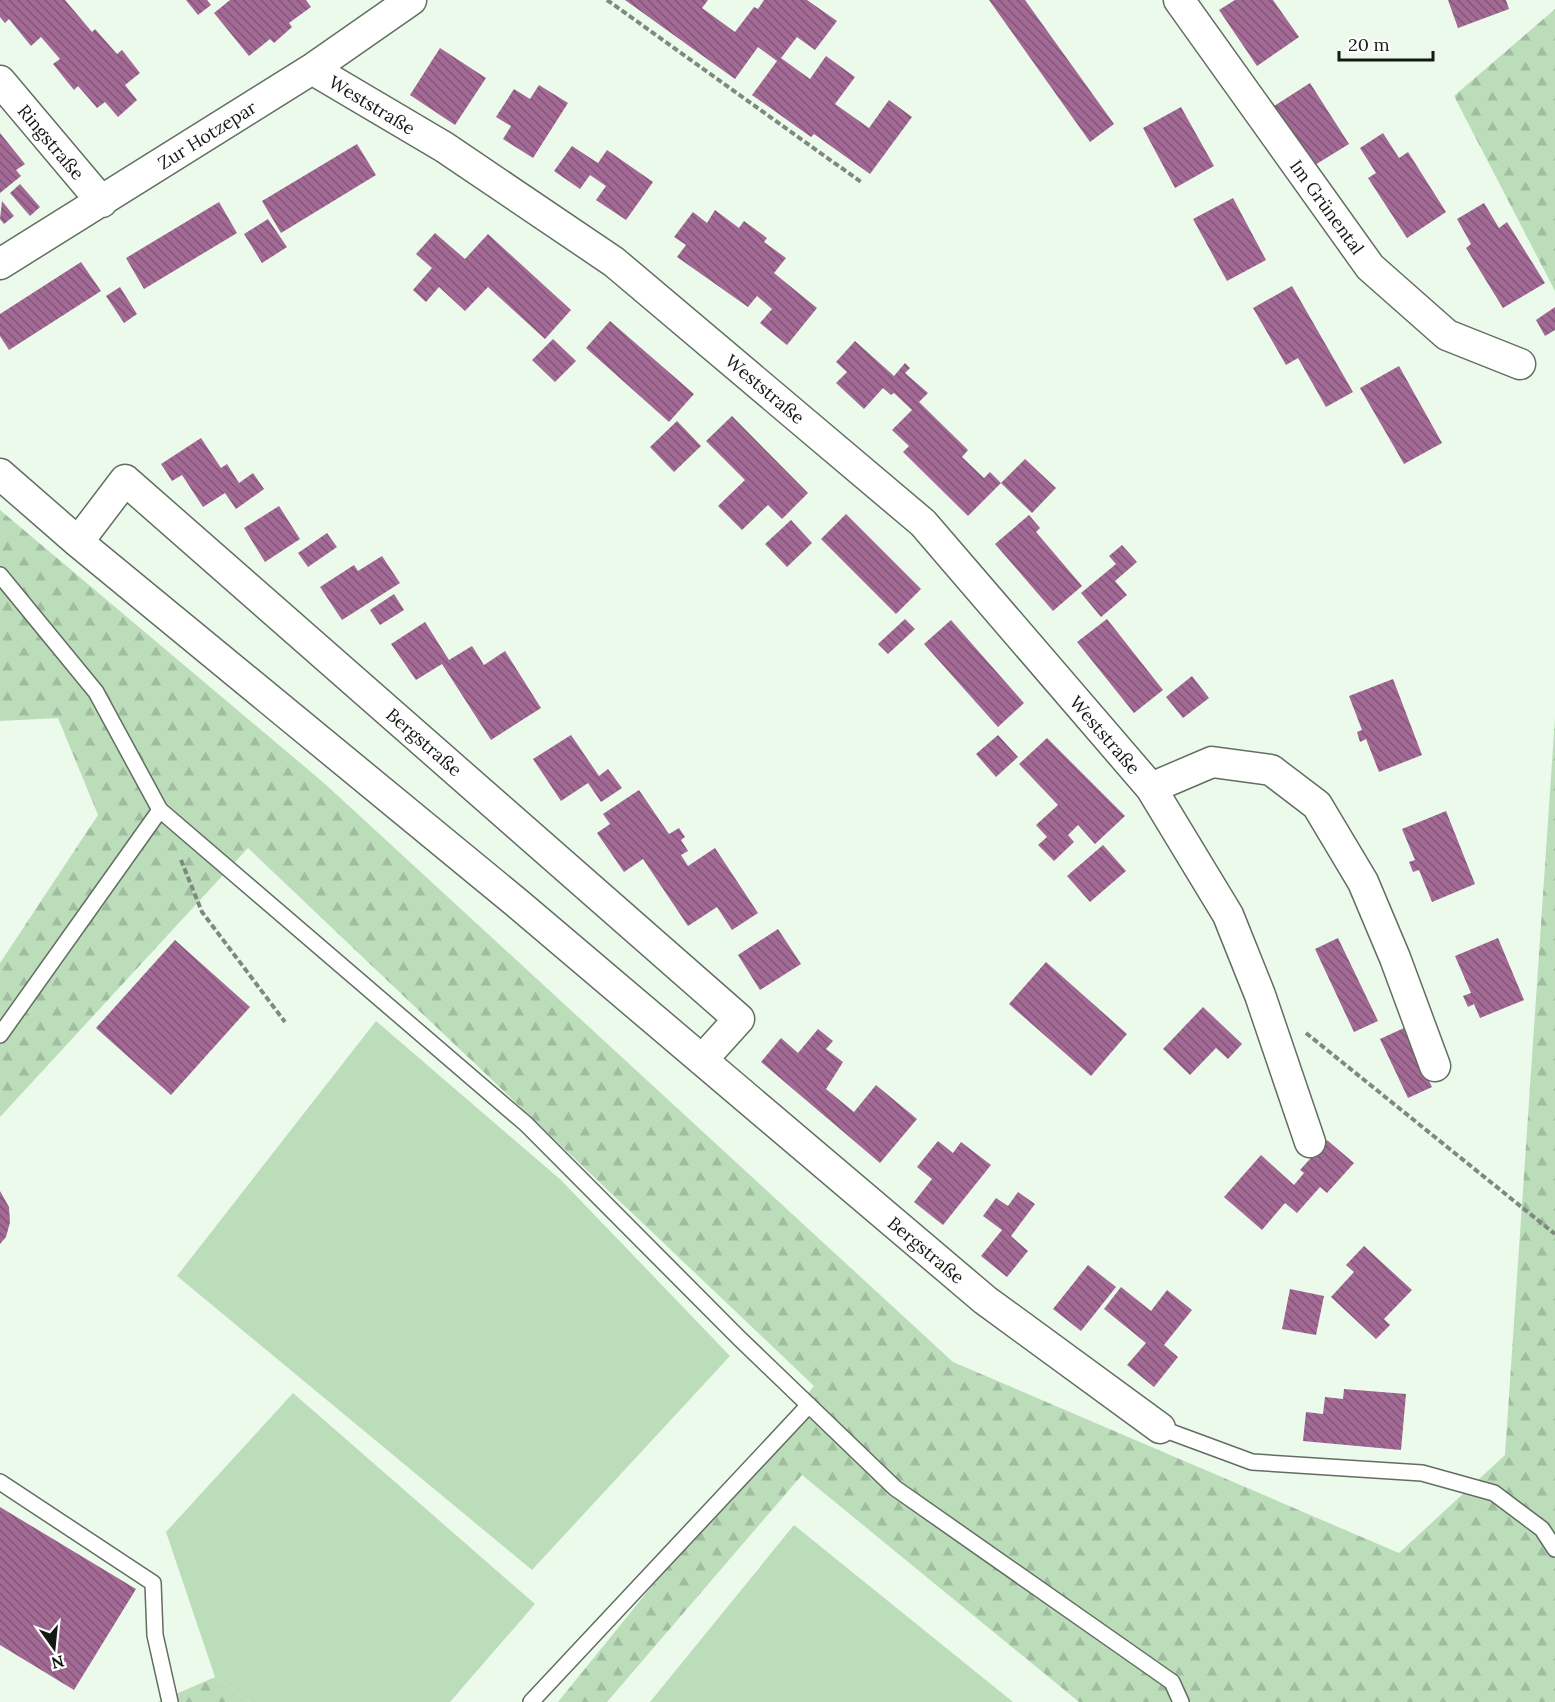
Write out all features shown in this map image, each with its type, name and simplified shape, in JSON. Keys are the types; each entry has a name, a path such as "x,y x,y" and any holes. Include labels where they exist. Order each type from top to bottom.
{"street":[{"name":"Zur Hotzepar","path":"0,264 312,69 411,0"},
{"name":"Im Grünental","path":"1179,0 1370,267 1447,335 1520,364"},
{"name":"Weststraße","path":"312,69 444,147 614,262 923,523 1151,788 1228,915 1260,995 1310,1142"},
{"name":"Ringstraße","path":"0,81 102,202"},
{"name":"Bergstraße","path":"0,474 78,542 508,896 985,1300 1160,1428"},
{"name":"Bergstraße","path":"78,542 124,480 739,1018 702,1060"},
{"name":"Weststraße","path":"1151,788 1212,762 1271,770 1317,805 1363,882 1395,958 1435,1066"}],"lane":[{"path":"0,575 96,692 160,810 526,1124 809,1405 896,1488 1172,1682 1181,1702"},
{"path":"0,1035 160,810"},
{"path":"531,1702 809,1405"},
{"path":"1160,1428 1252,1462 1422,1473 1494,1493 1542,1529 1555,1549"},
{"path":"0,1482 153,1582 155,1635 171,1702"}],"path":[{"path":"607,0 861,182"},
{"path":"160,810 202,912 285,1022"},
{"path":"1297,1025 1555,1234"}],"green space":[{"path":"1555,9 1555,291 1454,96"},
{"path":"0,510 324,783 953,1362 1399,1553 1505,1455 1555,718 1555,1702 1079,1702 802,1475 607,1702 558,1702 814,1386 248,848 0,1117 0,963 98,815 58,718 0,721"},
{"path":"376,1021 561,1180 730,1356 532,1570 177,1276"},
{"path":"293,1393 535,1604 450,1702 249,1702 215,1677 166,1532"},
{"path":"794,1525 1013,1702 650,1702"},
{"path":"215,1677 249,1702 158,1702"}],"building":[{"path":"0,0 65,0 92,32 95,29 117,54 122,50 140,73 125,85 137,100 118,117 105,102 97,108 78,86 74,90 53,64 60,59 41,37 31,46 9,19 5,23 0,17"},
{"path":"186,0 207,0 211,5 198,15"},
{"path":"230,0 306,0 311,7 289,23 292,27 274,43 270,39 249,56 214,13"},
{"path":"625,0 708,0 702,8 735,32 754,7 758,9 764,0 807,0 837,21 815,50 797,37 781,58 810,79 826,56 855,77 835,104 869,128 889,100 912,117 870,174 814,134 811,137 752,95 777,61 758,47 735,79"},
{"path":"989,0 1025,0 1114,124 1090,142"},
{"path":"1235,0 1273,0 1299,37 1257,66 1219,10"},
{"path":"1448,0 1506,0 1509,9 1458,28"},
{"path":"440,48 486,78 455,125 410,95"},
{"path":"1310,83 1349,144 1310,168 1271,108"},
{"path":"539,85 568,103 533,158 503,139 511,126 496,117 514,89 530,99"},
{"path":"1181,107 1214,166 1175,188 1143,128"},
{"path":"0,133 25,164 16,170 21,176 0,193"},
{"path":"1383,133 1399,158 1408,152 1446,212 1407,238 1368,178 1376,173 1360,148"},
{"path":"357,144 376,175 281,233 262,201"},
{"path":"572,146 598,163 607,150 653,182 626,220 596,200 606,186 590,175 580,189 554,171"},
{"path":"20,184 40,207 30,216 10,193"},
{"path":"1233,198 1266,260 1227,281 1193,219"},
{"path":"2,201 14,216 4,224 0,219"},
{"path":"219,202 237,233 144,289 126,258"},
{"path":"1484,203 1499,228 1507,222 1545,283 1503,308 1466,248 1471,244 1457,219"},
{"path":"715,210 739,228 744,221 767,238 764,242 786,258 774,273 817,308 787,345 760,323 772,309 757,296 748,307 677,257 686,245 674,237 693,212 707,223"},
{"path":"268,219 287,247 262,263 244,234"},
{"path":"435,233 465,259 488,234 571,310 545,339 488,287 465,311 439,287 426,302 413,290 432,268 416,254"},
{"path":"81,262 101,291 9,350 0,336 0,314"},
{"path":"1292,286 1353,392 1326,407 1298,358 1286,365 1253,308"},
{"path":"120,287 137,314 124,323 106,296"},
{"path":"1555,307 1555,330 1545,336 1536,320"},
{"path":"610,321 694,394 669,422 586,348"},
{"path":"553,339 576,361 555,382 532,360"},
{"path":"855,341 894,376 905,363 910,368 905,373 928,393 919,402 968,450 962,457 984,478 990,472 1001,483 968,516 903,452 909,446 892,430 912,410 894,393 891,395 883,388 864,409 836,383 847,372 836,362"},
{"path":"1399,366 1442,443 1404,464 1360,388"},
{"path":"732,416 808,493 782,519 768,505 742,530 718,506 745,480 706,441"},
{"path":"677,421 701,446 674,472 650,447"},
{"path":"201,438 221,468 227,464 239,483 253,473 264,489 236,509 225,493 203,507 182,475 172,481 161,464"},
{"path":"1025,459 1056,488 1032,513 1001,483"},
{"path":"279,506 300,539 265,562 244,528"},
{"path":"846,514 921,589 896,614 821,539"},
{"path":"1029,515 1040,528 1036,532 1082,586 1053,611 995,544"},
{"path":"791,520 812,543 787,567 765,544"},
{"path":"327,533 337,547 308,567 298,553"},
{"path":"1122,545 1137,562 1115,581 1127,595 1101,617 1081,593 1116,564 1109,556"},
{"path":"382,556 400,583 342,620 320,587 354,565 358,571"},
{"path":"394,594 404,610 380,625 370,610"},
{"path":"905,619 915,629 888,654 878,644"},
{"path":"1107,619 1163,690 1134,713 1077,642"},
{"path":"951,620 1024,703 998,727 924,644"},
{"path":"425,622 449,660 472,646 484,665 505,651 541,708 491,740 442,664 416,680 391,644"},
{"path":"1192,676 1209,698 1183,718 1166,697"},
{"path":"1393,679 1422,755 1379,772 1366,739 1360,742 1357,732 1362,730 1349,696"},
{"path":"571,735 599,776 608,769 622,788 601,802 588,783 561,801 533,759"},
{"path":"998,735 1018,757 996,777 976,754"},
{"path":"1047,738 1125,816 1095,844 1078,825 1068,835 1074,842 1054,861 1038,845 1047,837 1036,825 1058,805 1019,764"},
{"path":"639,790 669,834 679,828 685,837 681,840 688,851 681,855 688,866 715,848 758,913 732,930 717,907 688,926 643,859 624,872 597,833 610,824 603,814"},
{"path":"1446,811 1475,884 1432,902 1419,870 1413,872 1409,862 1415,860 1402,829"},
{"path":"1103,845 1126,871 1090,902 1067,876"},
{"path":"778,929 801,964 760,990 738,955"},
{"path":"1338,938 1378,1021 1354,1032 1315,949"},
{"path":"1498,938 1524,1000 1480,1018 1474,1004 1468,1007 1463,996 1471,993 1455,956"},
{"path":"175,940 250,1007 171,1095 96,1028"},
{"path":"1046,962 1127,1034 1091,1076 1009,1004"},
{"path":"1203,1007 1242,1044 1228,1059 1216,1048 1190,1075 1163,1049"},
{"path":"1404,1028 1432,1087 1408,1098 1380,1039"},
{"path":"818,1029 833,1041 826,1049 843,1062 826,1089 854,1112 876,1085 917,1119 880,1163 761,1062 781,1038 798,1053"},
{"path":"1327,1140 1354,1163 1327,1193 1320,1187 1297,1213 1285,1203 1262,1230 1224,1197 1261,1155 1294,1185 1304,1173 1300,1170"},
{"path":"938,1141 953,1153 961,1142 991,1165 943,1225 914,1202 932,1179 917,1167"},
{"path":"0,1191 9,1207 10,1222 6,1237 0,1244"},
{"path":"1018,1192 1035,1204 1011,1236 1028,1251 1007,1277 981,1256 1002,1230 983,1216 996,1198 1008,1206"},
{"path":"1364,1246 1412,1290 1384,1319 1390,1325 1376,1339 1331,1297 1354,1272 1346,1265"},
{"path":"1088,1265 1116,1287 1081,1331 1053,1309"},
{"path":"1121,1287 1151,1311 1167,1290 1192,1310 1164,1345 1178,1357 1154,1387 1127,1365 1146,1343 1104,1309"},
{"path":"1290,1289 1324,1296 1316,1335 1282,1329"},
{"path":"1344,1389 1406,1394 1401,1450 1303,1441 1306,1412 1323,1414 1325,1397 1343,1399"},
{"path":"0,1507 136,1589 74,1690 0,1645"}]}
